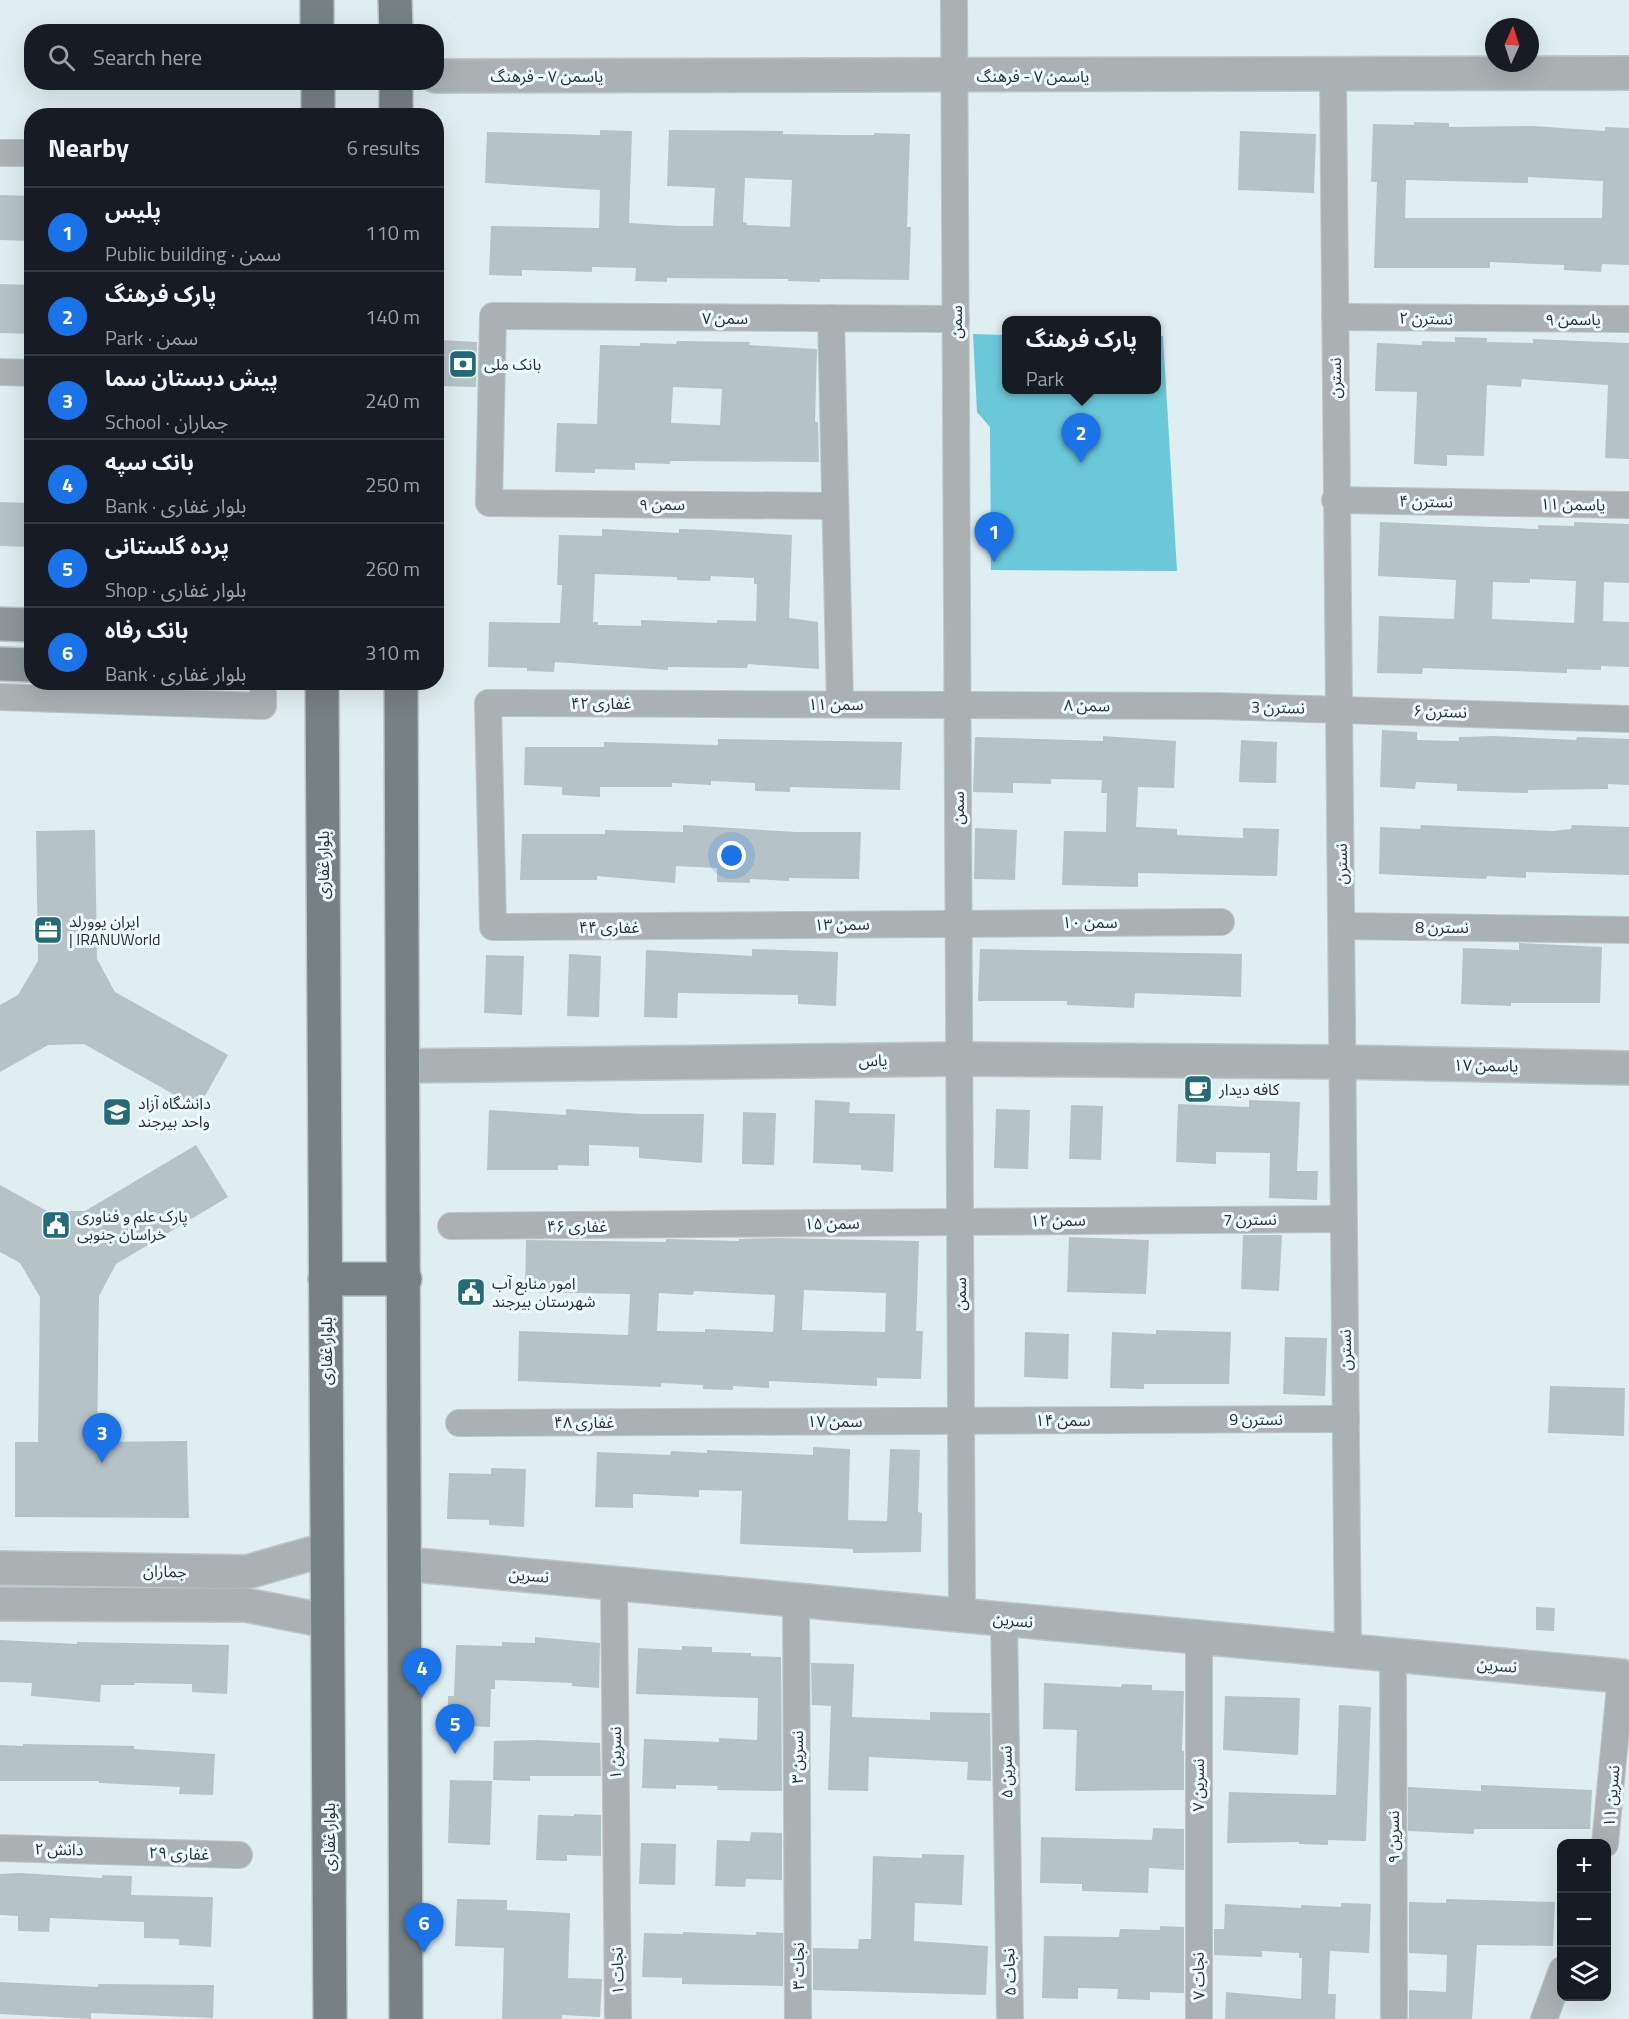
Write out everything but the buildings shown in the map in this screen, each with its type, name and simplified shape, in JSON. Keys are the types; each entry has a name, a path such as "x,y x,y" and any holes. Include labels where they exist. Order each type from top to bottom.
{"main road":[{"path":"317,0 317,24"},
{"path":"395,0 396,24"},
{"path":"318,90 318,108"},
{"path":"396,90 396,108"},
{"path":"0,624 24,625"},
{"name":"بلوار غفاری","path":"322,690 330,2019"},
{"path":"400,690 405,1279 406,2019"},
{"path":"326,1279 405,1279"}],"street":[{"name":"سمن","path":"954,0 962,1615"},
{"name":"یاسمن ۷ - فرهنگ","path":"444,76 955,77 1629,73"},
{"name":"نسترن","path":"1333,75 1335,500 1342,926 1348,1652"},
{"path":"0,153 24,153"},
{"name":"سمن ۷","path":"489,503 494,316 956,319"},
{"name":"نسترن ۲","path":"1335,317 1516,320"},
{"path":"831,318 840,704"},
{"name":"یاسمن ۹","path":"1516,320 1629,319"},
{"path":"0,372 24,373"},
{"name":"نسترن ۴","path":"1335,500 1516,503"},
{"name":"سمن ۹","path":"489,503 835,506"},
{"name":"یاسمن ۱۱","path":"1516,503 1629,505"},
{"path":"15,664 6,697 123,692 263,706 263,690"},
{"name":"غفاری ۴۲","path":"493,927 488,703 715,703"},
{"name":"سمن ۱۱","path":"715,703 957,703"},
{"name":"سمن ۸","path":"957,703 1217,706"},
{"name":"نسترن 3","path":"1217,706 1339,708"},
{"name":"نسترن ۶","path":"1339,708 1629,719"},
{"name":"سمن ۱۰","path":"958,922 1221,922"},
{"name":"سمن ۱۳","path":"726,926 958,922"},
{"name":"غفاری ۴۴","path":"493,927 726,926"},
{"name":"نسترن 8","path":"1342,926 1629,930"},
{"name":"یاس","path":"403,1066 959,1059 1343,1062"},
{"name":"یاسمن ۱۷","path":"1343,1062 1629,1068"},
{"name":"سمن ۱۲","path":"960,1221 1156,1219"},
{"name":"نسترن 7","path":"1156,1219 1344,1219"},
{"name":"سمن ۱۵","path":"704,1225 960,1221"},
{"name":"غفاری ۴۶","path":"451,1226 704,1225"},
{"name":"نسترن 9","path":"1166,1419 1346,1419"},
{"name":"سمن ۱۴","path":"961,1420 1166,1419"},
{"name":"سمن ۱۷","path":"709,1421 961,1420"},
{"name":"غفاری ۴۸","path":"459,1423 709,1421"},
{"name":"جماران","path":"0,1568 247,1572 327,1549"},
{"name":"نسرین","path":"405,1564 1621,1676"},
{"path":"186,1604 187,1571"},
{"name":"نسرین ۱","path":"614,1583 616,1924"},
{"name":"نسرین ۳","path":"796,1600 797,1913"},
{"name":"جماران","path":"0,1604 246,1605 327,1622"},
{"name":"نسرین ۵","path":"1004,1619 1008,1924"},
{"name":"نسرین ۷","path":"1198,1933 1199,1637"},
{"name":"نسرین ۹","path":"1393,1655 1394,2019"},
{"name":"نسرین ۱۱","path":"1605,1839 1621,1676"},
{"name":"دانش ۲","path":"0,1848 119,1851"},
{"name":"غفاری ۲۹","path":"119,1851 239,1855"},
{"name":"نجات ۳","path":"797,1913 798,2019"},
{"name":"نجات ۱","path":"616,1924 618,2019"},
{"name":"نجات ۵","path":"1008,1924 1010,2019"},
{"name":"نجات ۷","path":"1198,1933 1199,2019"},
{"path":"1545,2019 1557,1984"}],"shaded area":[{"path":"973,334 1002,335 1002,394 1161,394 1161,336 1163,336 1177,571 991,570 990,427 977,412"}],"place":[{"name":"بانک ملی","path":"463,364"},
{"name":"پارک فرهنگ","path":"1081,463"},
{"name":"پلیس","path":"994,562"},
{"name":"ایران یوورلد | IRANUWorld","path":"48,930"},
{"name":"کافه دیدار","path":"1198,1089"},
{"name":"دانشگاه آزاد واحد بیرجند","path":"117,1112"},
{"name":"پارک علم و فناوری خراسان جنوبی","path":"56,1225"},
{"name":"امور منابع آب شهرستان بیرجند","path":"471,1292"},
{"name":"پیش دبستان سما","path":"102,1463"},
{"name":"بانک سپه","path":"422,1698"},
{"name":"پرده گلستانی","path":"455,1754"},
{"name":"بانک رفاه","path":"424,1953"}]}
